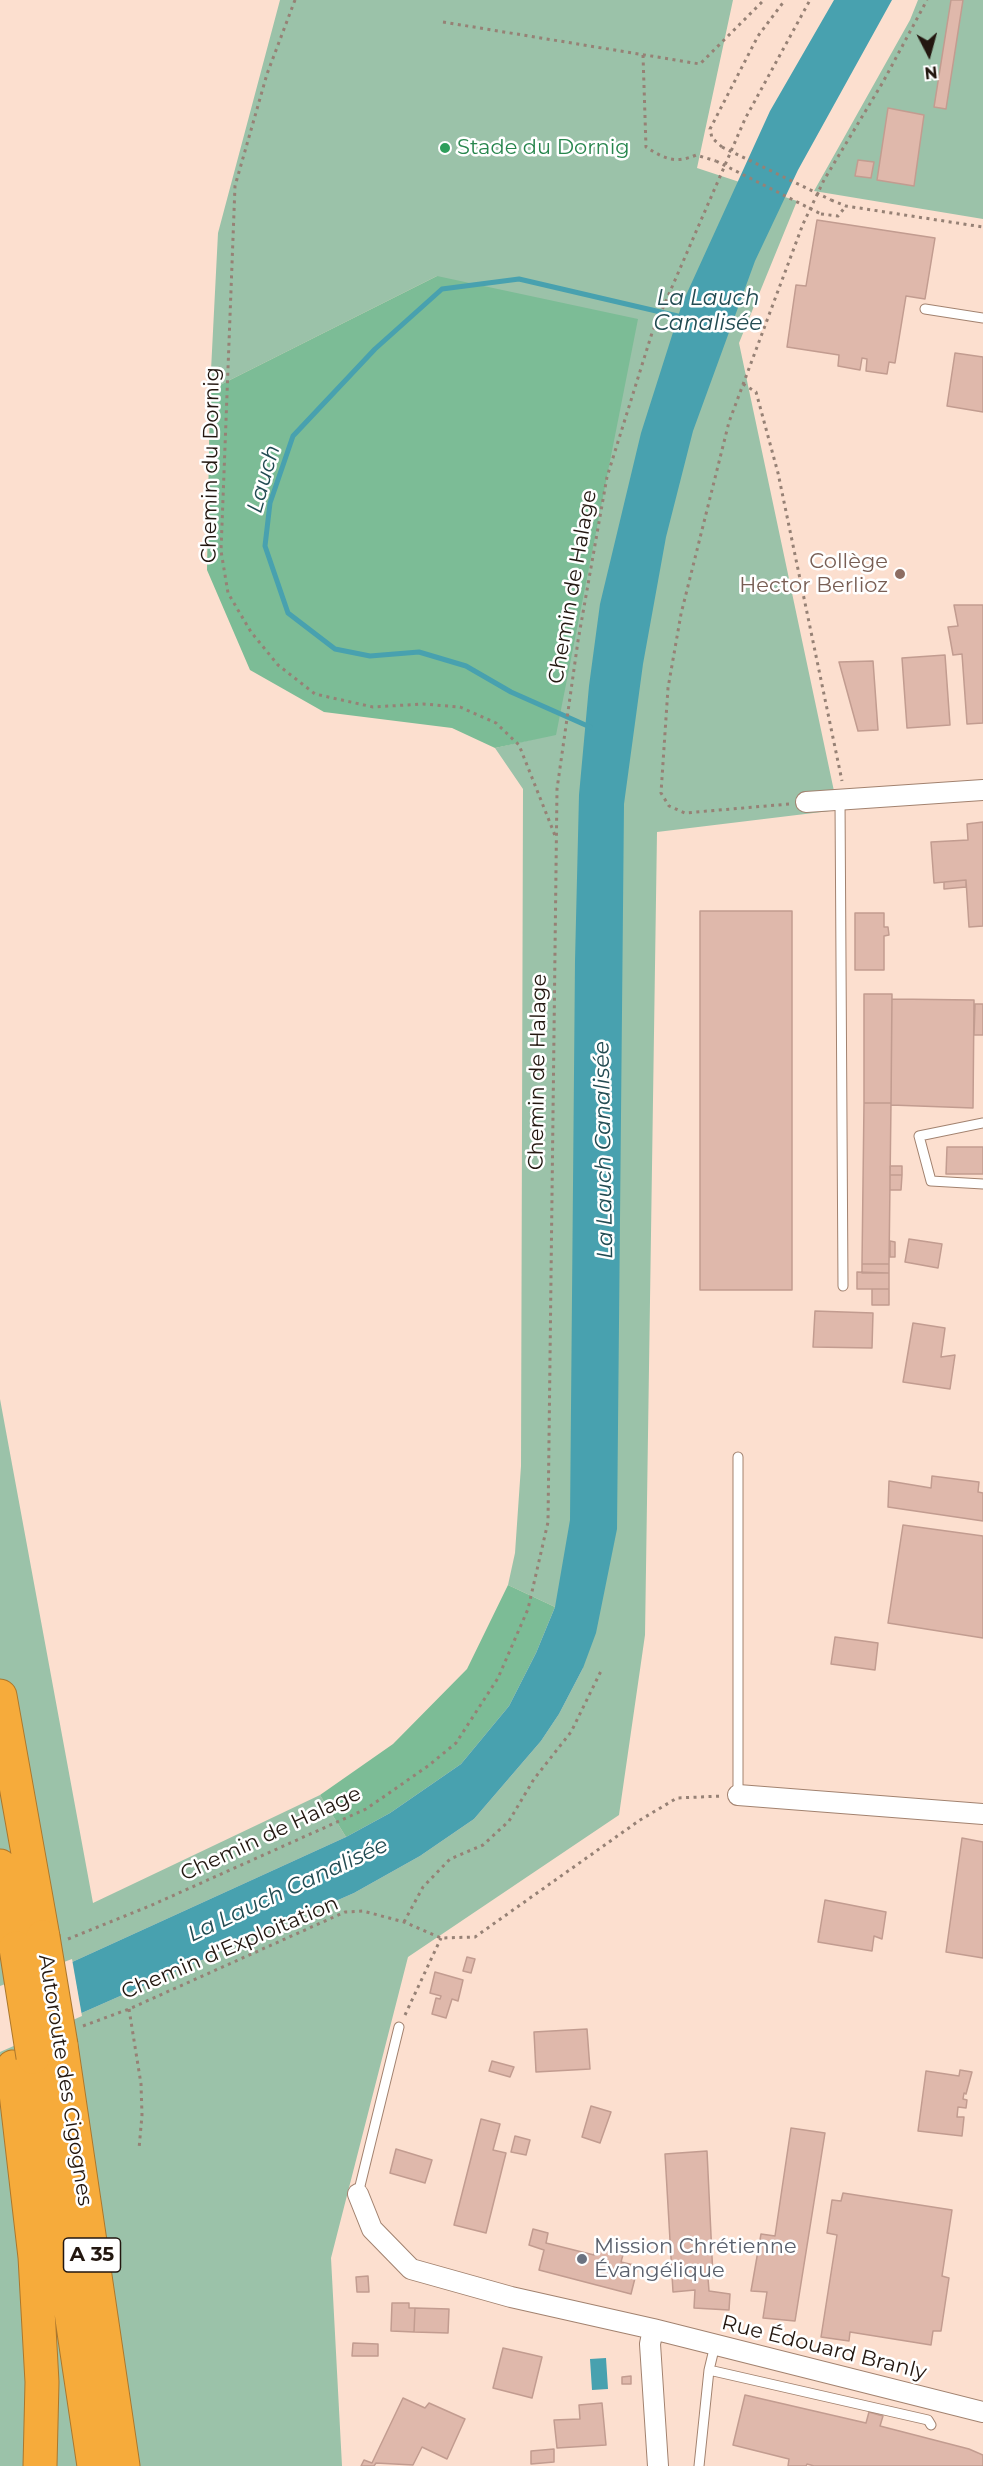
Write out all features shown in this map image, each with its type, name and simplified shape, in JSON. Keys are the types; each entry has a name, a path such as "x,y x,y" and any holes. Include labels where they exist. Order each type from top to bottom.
{"highway":[{"name":"Autoroute des Cigognes","path":"0,1696 20,1951"},
{"name":"Autoroute des Cigognes","path":"0,1866 46,2049 123,2466"},
{"path":"20,1951 46,2049 35,2257 42,2382 40,2466"},
{"name":"Autoroute des Cigognes","path":"46,2049 94,2466"}],"street":[{"path":"806,802 983,790"},
{"path":"738,1795 983,1814"},
{"name":"Rue Édouard Branly","path":"358,2194 372,2229 411,2269 511,2297 983,2412"},
{"path":"653,2330 650,2344 658,2466"}],"lane":[{"path":"925,309 983,318"},
{"path":"843,1286 844,800"},
{"path":"983,1123 919,1136 931,1181 983,1184"},
{"path":"738,1457 738,1795"},
{"name":"Rue Édouard Branly","path":"358,2194 399,2027"},
{"path":"699,2466 709,2370 715,2345"},
{"path":"709,2370 928,2420 931,2425"}],"path":[{"name":"Chemin du Dornig","path":"295,0 267,74 235,186 221,551 228,593 251,632 278,665 315,694 373,707 423,704 460,707 496,723 519,745 556,840"},
{"path":"443,22 700,64 764,0"},
{"path":"785,0 758,36 710,129 712,138 722,147 846,206 983,227"},
{"name":"Chemin de Halage","path":"76,1936 152,1905 366,1809 428,1766 456,1743 498,1678 528,1609 549,1522 557,789 572,682 607,477 652,333 745,118 810,0"},
{"path":"806,802 685,813 669,806 661,793 668,688 681,614 729,422 803,224 824,180 904,45 927,0"},
{"path":"642,55 646,147 663,158 683,161 696,155 716,161 821,214 838,216 846,206"},
{"path":"743,384 756,392 778,473 844,800"},
{"path":"404,1922 423,1887 450,1859 483,1845 508,1821 534,1779 571,1732 602,1669"},
{"path":"399,2027 441,1938 476,1937 640,1820 677,1798 738,1795"},
{"name":"Chemin d'Exploitation","path":"46,2049 345,1912 363,1911 404,1922 441,1938"},
{"path":"129,2009 141,2084 142,2115 139,2149"}],"green space":[{"path":"280,0 733,0 697,168 797,201 739,343 838,810 657,832 645,1635 619,1815 408,1957 331,2258 342,2466 0,2466 0,2049 354,1893 420,1856 474,1819 541,1741 559,1714 583,1668 555,1607 508,1585 515,1553 521,1466 523,789 495,748 556,734 437,276 210,390 218,233"},
{"path":"918,0 983,0 983,219 814,191 910,20"},
{"path":"437,276 638,319 556,735 495,748 452,728 324,712 250,670 207,570 210,390"},
{"path":"0,1399 93,1903 320,1795 346,1837 70,1963 0,1989"},
{"path":"508,1585 555,1607 536,1653 509,1706 461,1764 390,1813 346,1837 320,1795 393,1744 467,1669"}],"water":[{"name":"La Lauch Canalisée","path":"834,0 892,0 798,170 755,261 693,431 666,537 643,664 624,804 617,1529 596,1633 583,1668 559,1714 541,1741 474,1819 420,1856 354,1893 0,2049 70,1963 346,1837 390,1813 461,1764 509,1706 536,1653 555,1607 570,1520 575,961 579,795 589,686 600,604 641,433 682,304 770,111"},
{"path":"606,2358 608,2389 592,2390 590,2359"}],"pier":[{"path":"72,1959 82,2016 0,2052 0,1986"}],"building":[{"path":"951,0 963,0 946,109 934,107"},
{"path":"888,108 924,115 914,186 877,180"},
{"path":"858,160 874,162 871,178 855,176"},
{"path":"817,220 935,238 925,299 906,296 895,363 889,362 887,374 866,371 867,359 862,358 860,370 838,366 839,355 787,347 796,285 806,286"},
{"path":"955,353 983,357 983,412 947,406"},
{"path":"954,605 983,605 983,723 967,724 962,654 953,655 948,627 958,626"},
{"path":"945,655 950,725 907,728 902,658"},
{"path":"873,661 878,730 858,731 839,662"},
{"path":"983,822 983,926 969,927 966,880 934,883 931,842 968,840 967,824"},
{"path":"966,880 966,887 944,889 944,882"},
{"path":"700,911 792,911 792,1290 700,1290"},
{"path":"855,913 884,913 884,927 888,927 889,935 884,936 884,970 855,970"},
{"path":"864,994 892,994 891,1103 864,1103"},
{"path":"892,999 974,1000 973,1108 891,1105"},
{"path":"975,1004 983,1004 983,1035 974,1035"},
{"path":"864,1103 891,1103 889,1264 862,1264"},
{"path":"947,1147 983,1147 983,1174 946,1174"},
{"path":"890,1166 902,1166 902,1175 890,1175"},
{"path":"890,1175 902,1175 901,1190 890,1190"},
{"path":"909,1239 942,1244 938,1268 905,1262"},
{"path":"890,1241 895,1242 895,1257 890,1257"},
{"path":"862,1264 889,1264 889,1273 862,1273"},
{"path":"857,1272 889,1273 889,1289 857,1289"},
{"path":"872,1289 889,1289 889,1305 872,1305"},
{"path":"815,1311 873,1313 872,1348 813,1347"},
{"path":"913,1323 945,1328 941,1357 955,1355 950,1389 903,1382"},
{"path":"932,1476 979,1482 978,1492 983,1493 983,1521 888,1507 889,1481 931,1488"},
{"path":"903,1525 983,1536 983,1638 888,1623"},
{"path":"835,1637 878,1643 875,1670 831,1664"},
{"path":"962,1838 983,1842 983,1958 946,1952"},
{"path":"825,1900 886,1912 882,1939 874,1936 872,1951 818,1942"},
{"path":"467,1957 475,1959 471,1973 463,1971"},
{"path":"435,1972 463,1980 458,2001 452,1999 446,2018 432,2014 436,1998 440,1999 441,1996 430,1993"},
{"path":"587,2029 590,2069 536,2072 534,2032"},
{"path":"492,2061 514,2067 510,2077 489,2071"},
{"path":"960,2070 972,2072 963,2099 967,2100 966,2108 958,2107 957,2117 964,2117 962,2136 918,2131 926,2071 959,2076"},
{"path":"591,2106 611,2112 600,2143 582,2137"},
{"path":"481,2119 500,2124 493,2150 506,2153 486,2233 454,2225"},
{"path":"791,2128 825,2133 795,2321 763,2318 767,2292 751,2291 761,2234 775,2236"},
{"path":"515,2136 530,2140 526,2155 511,2152"},
{"path":"396,2149 432,2160 425,2183 390,2173"},
{"path":"707,2151 713,2277 708,2278 709,2291 730,2294 729,2310 694,2308 695,2290 673,2292 665,2154"},
{"path":"843,2193 952,2210 942,2276 949,2278 941,2331 933,2331 931,2345 850,2332 849,2341 821,2337 837,2235 827,2233 832,2200 841,2201"},
{"name":"Mission Chrétienne Évangélique","path":"533,2229 548,2233 546,2243 594,2255 597,2243 624,2251 621,2262 638,2266 631,2294 539,2270 544,2250 529,2245"},
{"path":"368,2276 369,2292 357,2292 356,2277"},
{"path":"392,2303 409,2303 409,2308 415,2308 414,2332 391,2331"},
{"path":"415,2308 449,2309 448,2333 414,2332"},
{"path":"353,2343 378,2344 378,2356 352,2356"},
{"path":"503,2348 542,2357 532,2398 493,2388"},
{"path":"631,2376 631,2384 622,2384 622,2377"},
{"path":"745,2395 866,2423 869,2412 883,2416 880,2426 969,2449 983,2455 983,2466 814,2466 807,2464 806,2466 788,2466 789,2459 733,2445"},
{"path":"403,2398 425,2408 429,2403 465,2419 447,2459 422,2447 413,2465 376,2463 374,2466 361,2466 364,2460 372,2463"},
{"path":"602,2403 606,2445 557,2448 554,2420 580,2419 579,2405"},
{"path":"554,2449 554,2462 531,2464 531,2451"}],"waterway":[{"name":"Lauch","path":"590,727 511,692 466,666 419,652 370,656 335,649 288,613 265,546 270,503 293,436 375,349 442,289 519,279 682,317"}],"place":[{"name":"Stade du Dornig","path":"445,148"},
{"name":"Collège Hector Berlioz","path":"900,574"},
{"name":"Mission Chrétienne Évangélique","path":"582,2259"}]}
